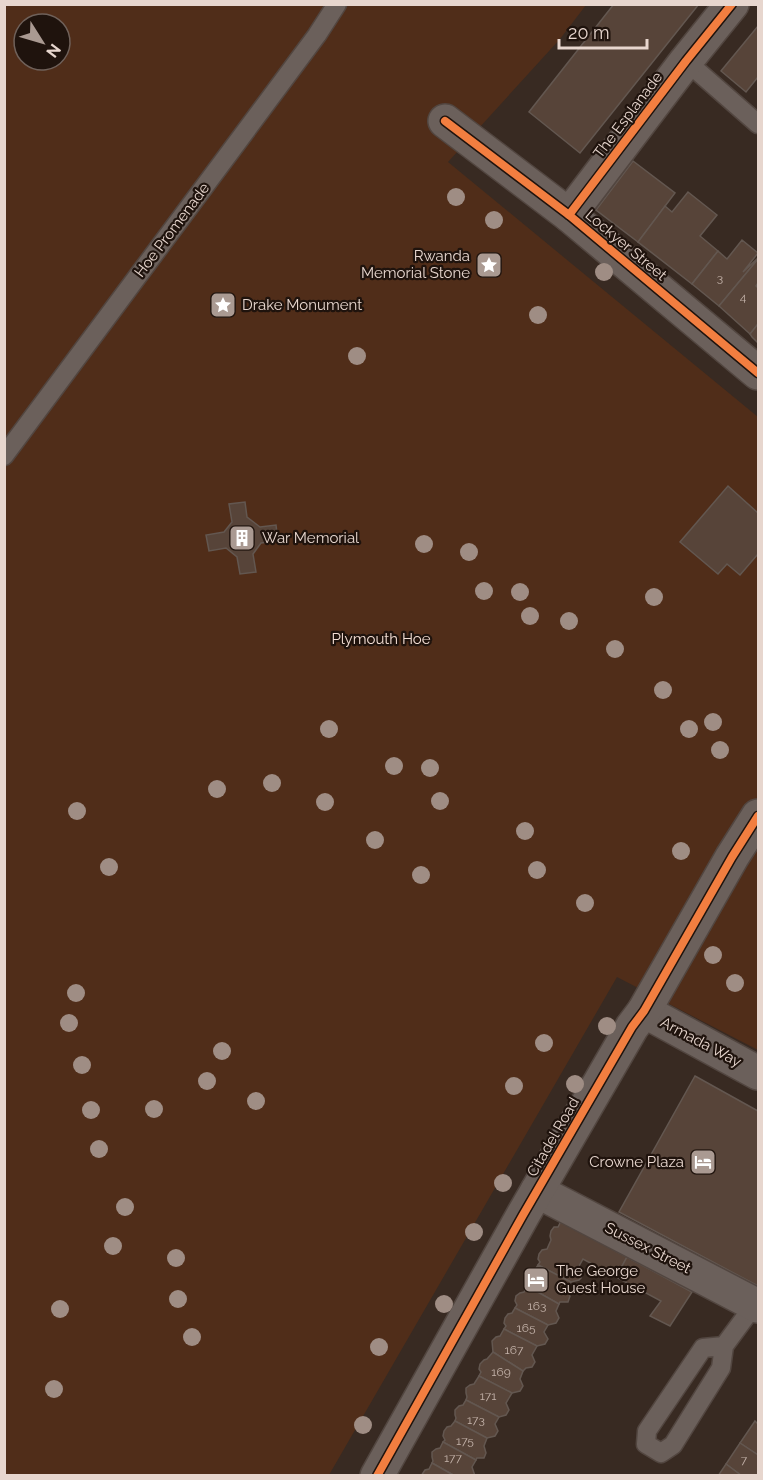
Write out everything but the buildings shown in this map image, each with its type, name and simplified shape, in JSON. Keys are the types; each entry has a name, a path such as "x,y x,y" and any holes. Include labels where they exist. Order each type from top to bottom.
{"street":[{"name":"The Esplanade","path":"569,215 732,4"},
{"name":"Lockyer Street","path":"445,121 569,215 759,373"},
{"name":"Citadel Road","path":"376,1476 632,1027 644,1011 732,857 759,816"},
{"name":"Armada Way","path":"644,1011 759,1073"},
{"name":"Sussex Street","path":"537,1191 757,1305"}],"lane":[{"name":"Hoe Promenade","path":"4,456 338,4"},
{"path":"686,61 759,124"},
{"path":"724,1346 703,1348 647,1431 646,1444 661,1453 673,1445 721,1368 724,1346 757,1305"}],"green space":[{"name":"Plymouth Hoe","path":"5,5 586,5 560,39 448,162 758,417 758,1050 617,977 329,1475 5,1476"}],"cycle path":[{"path":"569,215 732,4"},
{"path":"445,121 569,215 758,373"},
{"path":"377,1476 523,1215 758,816"}],"place":[{"name":"Rwanda Memorial Stone","path":"489,265"},
{"name":"Drake Monument","path":"223,305"},
{"name":"War Memorial","path":"242,538"},
{"name":"Crowne Plaza","path":"703,1162"},
{"name":"The George Guest House","path":"536,1280"}]}
